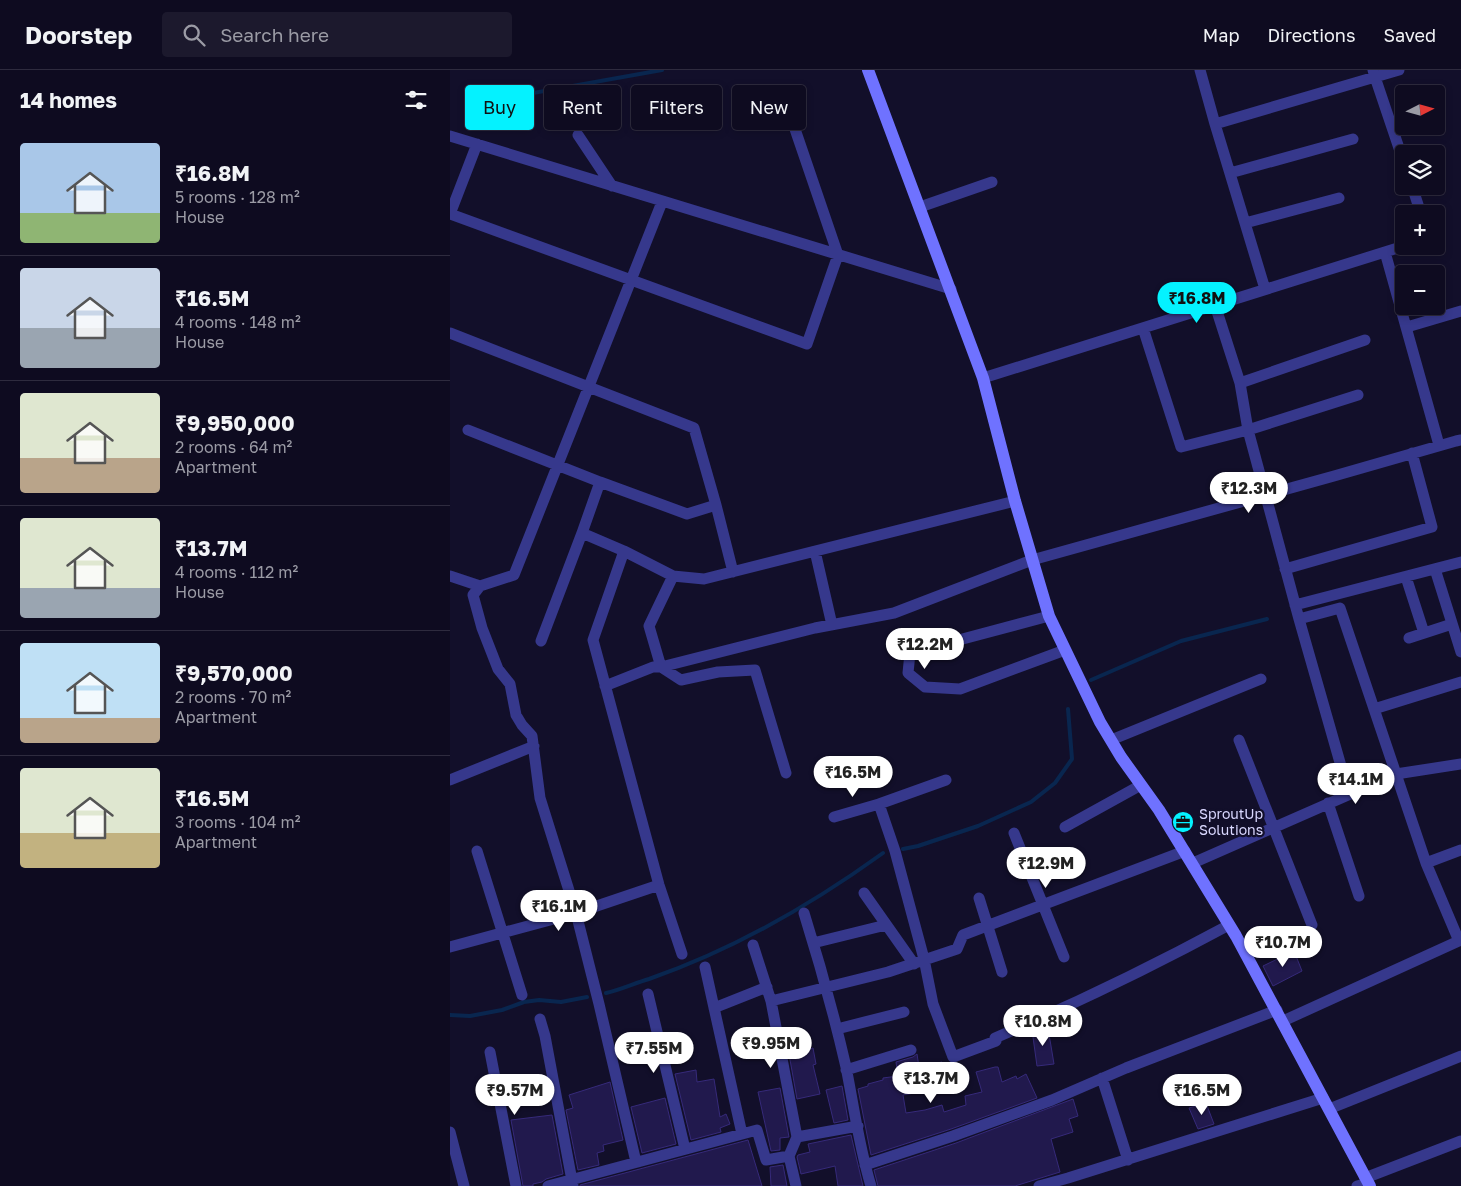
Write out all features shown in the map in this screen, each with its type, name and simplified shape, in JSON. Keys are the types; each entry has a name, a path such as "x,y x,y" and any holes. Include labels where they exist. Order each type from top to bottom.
{"main road":[{"path":"868,70 983,378 1015,501 1049,616 1100,722 1184,851 1229,925 1326,1103 1365,1183"}],"street":[{"path":"1200,70 1265,290"},
{"path":"1215,124 1374,73 1399,70"},
{"path":"1374,73 1398,145"},
{"path":"477,144 450,214 807,344 838,255 795,130"},
{"path":"578,135 612,186"},
{"path":"450,136 951,289"},
{"path":"1230,172 1353,139"},
{"path":"920,207 992,182"},
{"path":"1245,223 1339,198"},
{"path":"636,1162 576,913 540,798 532,736 522,726 516,715 510,684 498,668 482,628 473,595 480,586 514,575 662,202"},
{"path":"983,378 1395,249"},
{"path":"1385,252 1439,445"},
{"path":"1215,305 1240,383 1248,430 1265,496 1348,794"},
{"path":"1407,327 1461,311"},
{"path":"1143,328 1181,447 1248,430 1358,396"},
{"path":"450,333 694,428 733,572"},
{"path":"1240,383 1365,340"},
{"path":"468,430 687,514 716,505"},
{"path":"605,686 653,667 661,667 832,625 894,613 1032,560 1461,440"},
{"path":"1285,569 1432,527 1412,454"},
{"path":"541,641 600,482"},
{"path":"582,533 673,576 704,579 1015,501"},
{"path":"815,551 832,625"},
{"path":"624,552 593,640 659,885 682,954"},
{"path":"1295,605 1461,562"},
{"path":"1435,569 1461,652"},
{"path":"450,576 480,586"},
{"path":"673,576 649,626 661,667 681,680 718,672 756,670 786,773"},
{"path":"1406,577 1424,633"},
{"path":"865,1165 953,1136 1052,1100 1102,1078 1280,1016 1460,941 1426,863 1340,608 1299,619"},
{"path":"1049,616 910,653 908,673 924,687 960,689 1065,650"},
{"path":"1409,638 1452,624"},
{"path":"1111,740 1261,680"},
{"path":"1374,709 1461,682"},
{"path":"1239,740 1312,925"},
{"path":"450,780 534,746"},
{"path":"1192,864 1396,774 1461,764"},
{"path":"834,817 879,804 946,780"},
{"path":"1065,827 1141,785"},
{"path":"879,804 895,851 919,962 954,1057 996,1041 995,1038 1080,1001 1157,964 1229,925"},
{"path":"1328,804 1359,896"},
{"path":"1014,833 1064,957"},
{"path":"1426,863 1461,850"},
{"path":"477,851 522,995"},
{"path":"771,1001 888,972 958,949 963,935 1184,851"},
{"path":"450,947 576,913 659,885"},
{"path":"864,893 886,925 919,962"},
{"path":"978,898 1002,972"},
{"path":"804,913 827,987 871,1186"},
{"path":"814,943 886,925"},
{"path":"753,945 771,1001 797,1137 789,1156 796,1186"},
{"path":"705,967 742,1134"},
{"path":"714,1008 767,987"},
{"path":"648,994 685,1149"},
{"path":"837,1029 904,1012"},
{"path":"540,1019 545,1036 572,1183"},
{"path":"846,1070 911,1050"},
{"path":"490,1052 516,1186"},
{"path":"1039,1186 1326,1103 1460,1059"},
{"path":"1102,1078 1128,1160"},
{"path":"797,1137 858,1126"},
{"path":"548,1186 572,1183 636,1162 756,1130 766,1160 789,1156"},
{"path":"450,1132 464,1186"},
{"path":"1365,1183 1461,1141"}],"building":[{"path":"1294,951 1302,971 1273,986 1263,966"},
{"path":"1048,1028 1054,1064 1037,1066 1032,1030"},
{"path":"813,1048 816,1064 813,1065 820,1094 797,1099 789,1054"},
{"path":"917,1054 919,1067 942,1062 945,1076 918,1082 920,1092 903,1095 906,1113 942,1105 944,1112 966,1105 965,1096 982,1092 976,1072 995,1067 998,1067 1002,1082 1016,1076 1017,1079 1026,1074 1037,1098 871,1155 858,1089 883,1080 883,1078 898,1076 896,1062"},
{"path":"696,1070 697,1082 714,1079 720,1117 726,1114 730,1124 720,1128 721,1132 691,1140 675,1074"},
{"path":"610,1082 623,1140 603,1145 604,1151 597,1153 599,1165 578,1170 566,1110 573,1108 569,1095"},
{"path":"842,1086 848,1120 834,1123 826,1090"},
{"path":"780,1088 789,1137 780,1138 780,1150 771,1151 758,1092"},
{"path":"665,1098 676,1144 642,1153 631,1107"},
{"path":"1073,1099 1078,1116 1069,1119 1073,1132 1051,1139 1060,1172 1015,1186 878,1186 874,1170 956,1143"},
{"path":"1206,1103 1214,1124 1198,1129 1189,1108"},
{"path":"552,1115 563,1174 533,1184 533,1186 523,1186 511,1120"},
{"path":"851,1135 863,1186 838,1186 835,1166 801,1174 797,1157 798,1155 810,1152 808,1144"},
{"path":"748,1140 762,1186 580,1186 580,1185"},
{"path":"783,1165 787,1186 771,1186 770,1167"}],"waterway":[{"path":"534,93 662,70"},
{"path":"1091,680 1181,641 1267,619"},
{"path":"903,849 918,846 978,826 1031,802 1055,783 1072,759 1068,709"},
{"path":"606,993 680,967 771,925 828,891 883,853"},
{"path":"450,1015 470,1016 502,1010 524,1002 539,1000 561,1002 587,997"}],"place":[{"name":"SproutUp Solutions","path":"1183,822"}]}
